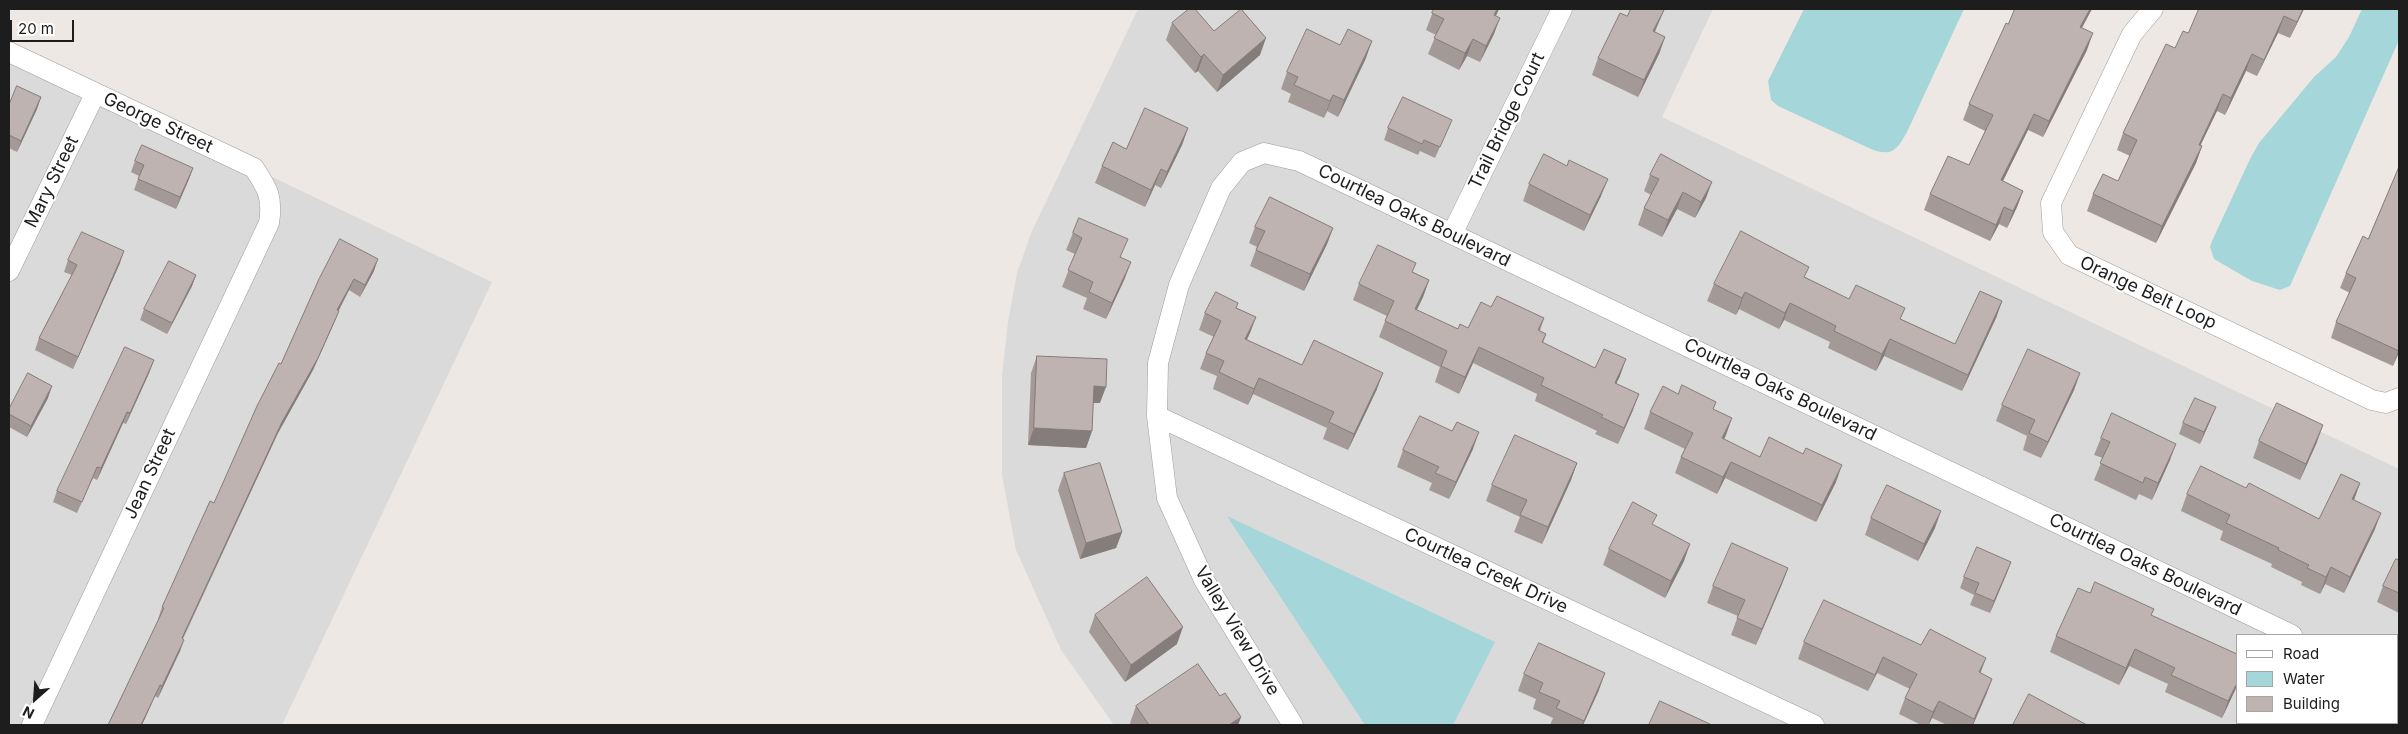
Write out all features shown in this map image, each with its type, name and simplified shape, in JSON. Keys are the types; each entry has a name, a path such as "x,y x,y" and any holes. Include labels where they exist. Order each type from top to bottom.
{"street":[{"name":"Trail Bridge Court","path":"1452,234 1562,9"},
{"name":"Orange Belt Loop","path":"2153,9 2132,34 2051,203 2053,232 2069,256 2372,400 2386,402 2399,398"},
{"name":"George Street","path":"9,52 94,94 254,168 266,186 272,204 269,223"},
{"name":"Mary Street","path":"9,271 94,94"},
{"name":"Courtlea Oaks Boulevard","path":"1264,153 1299,161 2290,634"},
{"name":"Valley View Drive","path":"1264,153 1242,162 1221,188 1179,285 1158,363 1157,416 1167,498 1204,580 1293,725"},
{"name":"Jean Street","path":"32,725 269,223"},
{"name":"Courtlea Creek Drive","path":"1157,416 1814,725"}],"shaded area":[{"path":"1138,9 1713,9 1662,117 2399,469 2399,725 1114,725 1061,650 1016,550 1002,475 1002,375 1008,322 1017,273 1032,231"},
{"path":"9,51 492,282 282,725 9,725"}],"water":[{"path":"1804,9 1964,9 1907,132 1893,150 1884,152 1871,149 1778,106 1771,100 1768,81"},
{"path":"2362,9 2399,9 2399,40 2290,286 2280,290 2252,281 2214,259 2210,247 2212,241 2259,143 2314,77 2336,57 2349,37"},
{"path":"1227,516 1495,642 1453,725 1365,725"}],"building":[{"path":"1189,9 1195,9 1214,31 1241,9 1266,38 1223,75 1204,54 1201,57 1172,23"},
{"path":"1434,9 1497,9 1494,15 1500,18 1486,46 1473,39 1465,53 1434,38 1444,19 1432,13"},
{"path":"1631,9 1664,10 1653,31 1665,37 1644,80 1598,58 1620,13 1627,16"},
{"path":"2015,9 2090,9 2080,27 2093,33 2049,121 2034,114 2001,180 2023,191 2013,211 2004,207 1996,225 1930,194 1948,156 1969,165 1993,115 1969,104 2006,23 2008,24"},
{"path":"2199,9 2303,9 2297,22 2284,16 2264,60 2252,54 2231,98 2223,94 2199,145 2202,146 2162,226 2093,194 2103,174 2118,181 2137,140 2123,133 2166,44 2175,48 2183,31 2188,33"},
{"path":"1307,29 1340,45 1348,29 1372,41 1344,100 1333,95 1330,101 1294,85 1298,77 1287,72"},
{"path":"17,86 41,97 21,141 9,135 9,105"},
{"path":"1403,97 1452,120 1440,147 1424,140 1422,144 1388,128"},
{"path":"1145,108 1188,128 1167,172 1161,169 1151,190 1102,166 1113,142 1126,149"},
{"path":"142,145 193,168 180,197 138,179 144,165 135,161"},
{"path":"1544,154 1567,166 1569,160 1608,179 1590,215 1529,184"},
{"path":"1661,154 1712,182 1701,202 1683,192 1668,220 1644,208 1659,179 1650,175"},
{"path":"2399,167 2399,351 2336,322 2356,278 2346,273 2363,236 2368,239"},
{"path":"1270,197 1333,228 1310,274 1256,250 1265,231 1255,227"},
{"path":"1079,218 1128,239 1120,257 1131,262 1112,303 1089,292 1093,282 1068,270 1082,238 1073,233"},
{"path":"1741,231 1809,267 1804,277 1849,299 1856,285 1905,308 1900,319 1955,344 1980,291 2002,301 1968,375 1890,339 1882,354 1834,331 1836,326 1790,303 1785,313 1745,292 1742,298 1714,284"},
{"path":"82,232 124,251 78,357 39,338 77,265 68,260"},
{"path":"340,239 378,259 365,285 354,279 337,310 339,311 318,358 282,422 182,638 184,640 141,725 108,725 164,608 162,607 210,501 214,503 257,406 279,363 281,364 319,279"},
{"path":"1378,245 1416,263 1412,272 1429,280 1415,309 1458,329 1460,324 1468,328 1481,302 1491,307 1497,296 1544,318 1538,330 1546,334 1542,342 1595,368 1604,349 1626,359 1615,383 1639,394 1624,428 1601,417 1603,415 1541,385 1544,378 1479,347 1465,377 1441,366 1447,351 1385,321 1394,301 1359,284"},
{"path":"169,261 196,275 172,323 144,309"},
{"path":"1216,292 1238,303 1236,308 1256,317 1245,339 1302,365 1314,340 1383,373 1354,434 1329,422 1334,412 1259,378 1254,389 1219,372 1224,361 1206,353 1221,321 1205,313"},
{"path":"125,347 154,360 130,413 127,412 101,468 97,467 82,502 57,491"},
{"path":"2028,349 2080,373 2048,442 2029,433 2035,420 2002,405"},
{"path":"1037,356 1107,359 1106,387 1094,386 1092,431 1034,428"},
{"path":"28,373 52,386 31,426 9,414 9,409"},
{"path":"1682,385 1716,402 1713,409 1732,418 1722,438 1760,457 1769,437 1803,454 1806,448 1842,465 1822,505 1731,462 1723,477 1681,457 1693,433 1650,412 1663,386 1678,394"},
{"path":"2195,398 2216,407 2204,432 2183,423"},
{"path":"2277,403 2323,425 2306,464 2259,441"},
{"path":"2112,413 2176,444 2158,483 2145,477 2143,483 2100,463 2110,442 2101,438"},
{"path":"1420,416 1452,431 1457,422 1479,432 1456,482 1435,473 1439,467 1403,450"},
{"path":"1515,435 1577,463 1548,527 1520,515 1527,500 1492,485"},
{"path":"1100,463 1122,532 1086,543 1064,473"},
{"path":"2201,466 2246,488 2249,483 2319,519 2341,474 2360,483 2352,499 2381,513 2350,577 2331,567 2326,577 2307,568 2309,565 2278,550 2279,548 2226,523 2230,515 2187,494"},
{"path":"1887,485 1941,511 1924,544 1871,518"},
{"path":"1633,502 1657,515 1652,524 1690,544 1671,581 1609,549"},
{"path":"1732,543 1788,568 1762,629 1737,618 1745,600 1713,586"},
{"path":"1977,547 2011,562 1994,601 1975,593 1979,583 1964,577"},
{"path":"2396,559 2399,560 2399,593 2383,586"},
{"path":"1147,577 1183,627 1131,665 1095,615"},
{"path":"2095,582 2154,609 2151,615 2236,654 2236,685 2228,701 2171,675 2175,668 2135,649 2126,668 2056,636 2078,588 2090,593"},
{"path":"1824,600 1921,645 1930,629 1986,658 1979,672 1992,679 1974,719 1939,701 1933,712 1905,698 1917,674 1883,657 1875,675 1804,642"},
{"path":"1539,643 1605,673 1584,721 1556,708 1560,701 1539,692 1543,683 1524,674"},
{"path":"1198,664 1220,696 1225,693 1241,717 1229,725 1149,725 1136,706"},
{"path":"2029,694 2087,725 2013,725"},
{"path":"1660,701 1712,725 1649,725"},
{"path":"2324,724 2388,724 2388,725"}]}
